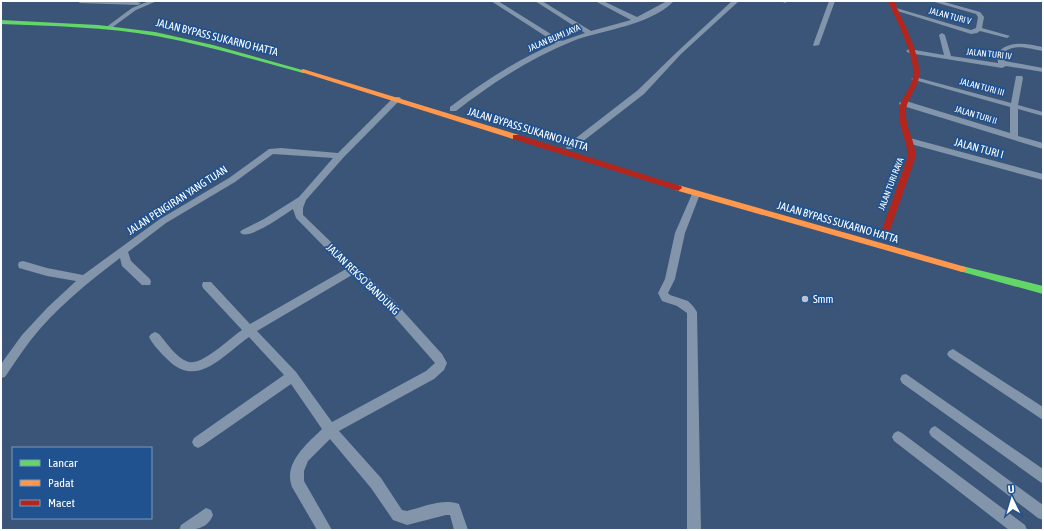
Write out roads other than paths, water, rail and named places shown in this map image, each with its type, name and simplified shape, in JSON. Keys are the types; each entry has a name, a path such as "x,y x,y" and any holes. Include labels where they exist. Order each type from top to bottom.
{"main road":[{"path":"892,5 916,69 915,79"},
{"name":"JALAN BYPASS SUKARNO HATTA","path":"1,17 166,31 247,49 321,69 570,147 913,246"},
{"name":"JALAN BYPASS SUKARNO HATTA","path":"1,22 111,26 196,43 322,76 696,194 888,249 1043,290"},
{"name":"JALAN TURI RAYA","path":"883,238 912,156 913,149 902,116 903,103 915,79"},
{"path":"1012,272 1043,280"}],"street":[{"path":"80,1 137,4 154,1"},
{"path":"494,1 562,44"},
{"path":"538,1 590,33"},
{"path":"598,1 637,20"},
{"path":"570,147 641,92 679,52 701,34 734,1"},
{"path":"816,45 832,1"},
{"path":"934,1 979,14 981,17 979,29"},
{"name":"JALAN BUMI JAYA","path":"453,110 496,76 530,57 590,33 637,20 667,2"},
{"path":"111,26 137,4"},
{"name":"JALAN TURI V","path":"892,5 971,32 975,32 979,29 1007,36"},
{"path":"942,36 948,57"},
{"path":"1002,63 1000,54 1002,51 1011,46 1043,49"},
{"name":"JALAN TURI IV","path":"909,51 1001,66 1003,65 1002,63 1043,70"},
{"path":"1014,137 1014,106 1019,78"},
{"name":"JALAN TURI III","path":"915,79 1043,114"},
{"path":"245,232 268,221 302,199 340,156 397,99"},
{"name":"JALAN TURI II","path":"903,103 1043,146"},
{"name":"JALAN TURI I","path":"910,141 1043,177"},
{"name":"JALAN PENGIRAN YANG TUAN","path":"1,373 26,338 51,311 85,279 163,221 232,180 266,154 272,151 317,153 340,156"},
{"path":"694,530 692,312 689,307 666,298 663,293 670,279 680,233 696,194"},
{"name":"JALAN REKSO BANDUNG","path":"302,199 298,208 299,216 353,270 389,303 438,357 441,363 440,366 430,375 330,430"},
{"path":"123,250 126,264 146,282"},
{"path":"23,265 47,272 85,279"},
{"path":"155,337 180,363 188,367 196,367 212,358 250,329 353,270"},
{"path":"207,284 292,376 330,430 376,483 398,515 407,518 446,508 454,509 461,530"},
{"path":"953,354 1043,414"},
{"path":"198,442 292,376"},
{"path":"906,379 1043,477"},
{"path":"325,530 298,482 297,470 303,457 330,430"},
{"path":"935,432 1043,513"},
{"path":"898,437 1020,530"},
{"path":"186,530 206,515"}],"place":[{"name":"Smm","path":"805,299"}]}
